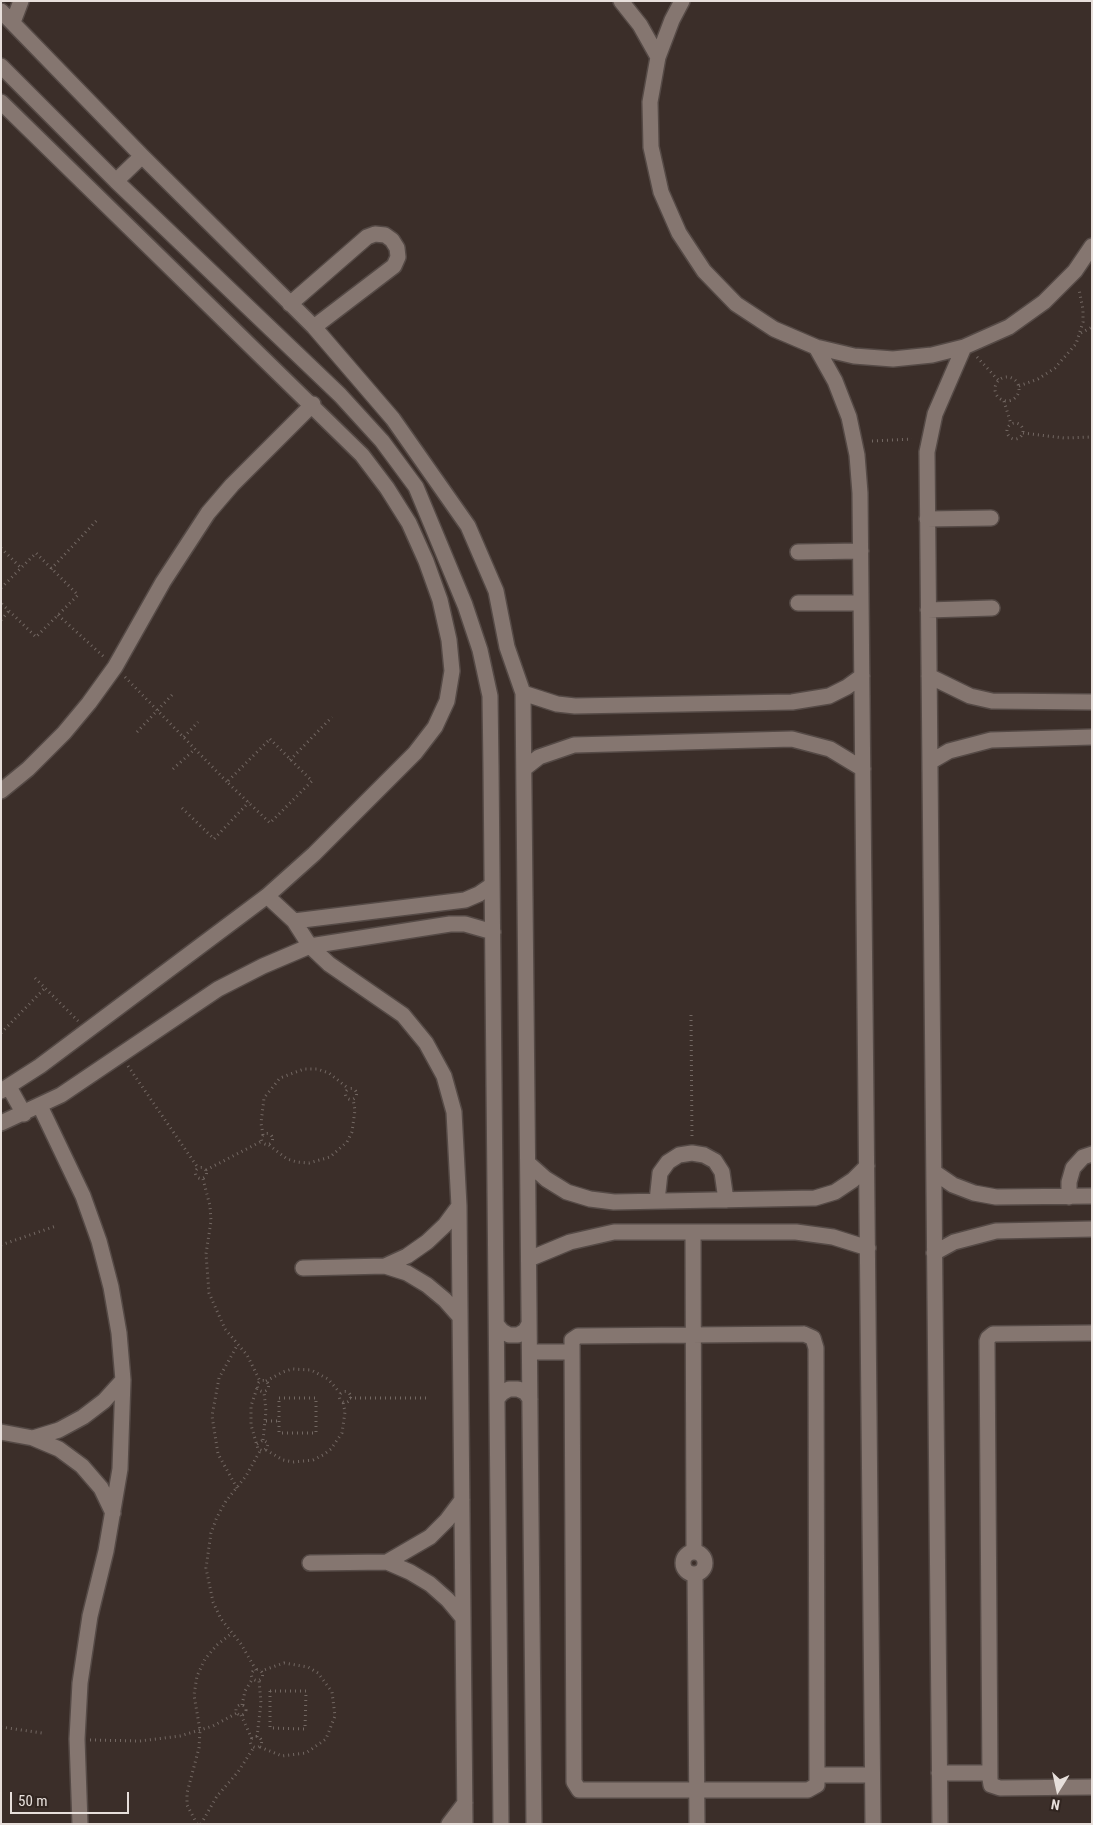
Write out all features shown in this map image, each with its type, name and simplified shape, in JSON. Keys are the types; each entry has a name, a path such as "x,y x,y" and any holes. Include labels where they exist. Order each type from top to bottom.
{"street":[{"path":"13,22 21,1"},
{"path":"621,1 640,25 658,57"},
{"path":"682,1 672,20 658,57 650,102 651,147 661,192 679,234 704,271 736,304 774,329 816,347 854,356 893,359 932,355 965,346 1009,327 1044,302 1075,271 1092,246"},
{"path":"1,11 142,156 314,327 393,419 468,526 496,591 507,647 524,693 534,1824"},
{"path":"1,66 116,181 340,395 382,441 416,487 465,605 480,650 490,696 501,1824"},
{"path":"1,102 313,404 362,455 387,488 409,523 426,561 440,600 449,640 452,671 447,701 434,727 415,753 267,896 87,1031 5,1089 24,1114"},
{"path":"116,181 142,156"},
{"path":"290,304 367,237 375,234 385,235 392,240 397,248 398,257 394,266 314,327"},
{"path":"940,1824 927,452 934,414 965,346"},
{"path":"816,347 835,381 849,417 857,455 861,552 873,1824"},
{"path":"1,791 28,769 64,733 115,667 167,575 208,513 232,484 313,404"},
{"path":"928,519 991,518"},
{"path":"798,552 861,552"},
{"path":"798,604 861,602"},
{"path":"928,610 992,608"},
{"path":"524,693 540,700 575,706 792,702 811,701 829,696 847,687 862,676"},
{"path":"929,676 970,696 992,701 1092,702"},
{"path":"930,762 949,751 991,740 1092,738"},
{"path":"524,768 539,757 574,745 792,739 830,749 863,769"},
{"path":"294,921 465,900 480,894 492,885"},
{"path":"267,896 294,921 310,946 329,964 403,1015 426,1044 444,1076 454,1112 459,1206 465,1824"},
{"path":"1,1123 40,1106 121,1055 218,989 263,966 310,946 450,924 465,924 493,932"},
{"path":"40,1106 83,1196 98,1241 111,1287 123,1380 120,1469 113,1514 90,1616 80,1682 77,1739 80,1824"},
{"path":"657,1201 660,1173 668,1162 679,1155 692,1153 709,1158 722,1172 726,1200"},
{"path":"1069,1196 1069,1182 1073,1168 1083,1157 1092,1154"},
{"path":"528,1163 546,1179 567,1192 590,1199 614,1202 816,1198 835,1192 853,1180 867,1166"},
{"path":"934,1172 953,1185 974,1193 996,1197 1092,1196"},
{"path":"386,1266 407,1256 427,1242 445,1225 459,1206"},
{"path":"934,1253 954,1242 996,1231 1092,1229"},
{"path":"693,1232 694,1552 684,1558 683,1564 685,1570 696,1574 697,1824"},
{"path":"529,1259 570,1242 610,1233 814,1234 833,1237 868,1248"},
{"path":"303,1268 386,1266 407,1274 427,1285 445,1300 460,1317"},
{"path":"497,1325 502,1332 509,1335 518,1335 525,1331 530,1324"},
{"path":"1092,1333 994,1334 988,1338 991,1785 995,1788 1092,1787"},
{"path":"804,1334 813,1338 816,1343 819,1775 817,1785 808,1790 585,1791 576,1787 574,1782 572,1352 572,1340 578,1336 804,1334"},
{"path":"530,1352 572,1352"},
{"path":"33,1438 59,1430 83,1418 104,1401 123,1380"},
{"path":"497,1399 509,1389 518,1389 525,1392 530,1399"},
{"path":"1,1432 33,1438 59,1449 82,1466 100,1488 113,1514"},
{"path":"388,1562 410,1551 430,1537 447,1520 462,1500"},
{"path":"310,1563 388,1562 430,1584 448,1600 463,1618"},
{"path":"939,1773 990,1773"},
{"path":"819,1775 872,1775"},
{"path":"449,1824 465,1803"}],"path":[{"path":"1019,386 1038,379 1055,368 1069,353 1081,333 1083,310 1075,271"},
{"path":"1081,333 1092,327"},
{"path":"965,346 998,380"},
{"path":"998,380 1010,378 1019,386"},
{"path":"998,380 995,392 1004,401 1011,424"},
{"path":"1004,401 1016,398 1019,386"},
{"path":"1015,422 1022,425 1023,433 1018,438 1011,437 1007,431 1011,424 1015,422"},
{"path":"1023,433 1064,438 1092,437"},
{"path":"872,441 912,439"},
{"path":"51,569 98,519"},
{"path":"1,548 21,568"},
{"path":"1,588 36,553 78,595 36,637 1,603"},
{"path":"1,620 9,611"},
{"path":"58,615 115,667 227,782 270,823 312,781 270,739 227,782"},
{"path":"136,732 172,695"},
{"path":"290,760 332,717"},
{"path":"184,737 198,722"},
{"path":"173,769 195,749"},
{"path":"182,808 214,839 249,802"},
{"path":"35,978 87,1031"},
{"path":"1,1033 46,988"},
{"path":"691,1015 692,1153"},
{"path":"121,1055 198,1168 206,1170 262,1141 264,1135 260,1123 264,1098 271,1087 286,1075 304,1069 317,1069 329,1073 349,1089 355,1090 356,1097 353,1099 355,1121 352,1132 347,1142 330,1157 309,1163 297,1162 287,1159 262,1141"},
{"path":"349,1089 345,1094 346,1098 353,1099"},
{"path":"264,1135 272,1136 272,1143 269,1145"},
{"path":"198,1168 195,1176 203,1179"},
{"path":"206,1170 206,1175 203,1179 210,1206 210,1228 206,1254 209,1293 220,1320 255,1367 260,1381 250,1416 260,1451 254,1464 221,1509 210,1533 206,1568 214,1602 256,1670 261,1671 284,1663 308,1666 318,1673 332,1692 335,1716 326,1739 306,1753 282,1756 260,1747 254,1747"},
{"path":"1,1245 56,1226"},
{"path":"237,1488 218,1454 212,1416 218,1378 238,1344"},
{"path":"260,1381 266,1381 292,1369 311,1370 328,1379 340,1393"},
{"path":"257,1444 263,1440 266,1422 264,1392 268,1388 266,1381"},
{"path":"258,1388 264,1392"},
{"path":"340,1393 349,1392 350,1398"},
{"path":"260,1451 266,1450 283,1460 293,1462 313,1460 323,1455 334,1445 342,1432 345,1412 343,1402 339,1399 340,1393"},
{"path":"279,1398 316,1398 316,1433 279,1433 279,1421 279,1398"},
{"path":"343,1402 350,1398 426,1398"},
{"path":"266,1422 279,1421"},
{"path":"263,1440 268,1443 266,1450"},
{"path":"196,1824 188,1806 187,1793 196,1765 200,1730 194,1695 197,1676 205,1659 217,1645 232,1633"},
{"path":"254,1747 239,1714 238,1706 242,1705 245,1691 253,1678 252,1673 256,1670"},
{"path":"252,1739 257,1736 261,1714 259,1680 262,1677 261,1671"},
{"path":"253,1678 259,1680"},
{"path":"270,1690 306,1691 306,1729 270,1728 270,1714 270,1690"},
{"path":"77,1739 140,1741 180,1736 246,1711 242,1705"},
{"path":"261,1714 270,1714"},
{"path":"1,1727 42,1733"},
{"path":"257,1736 262,1741 260,1747"},
{"path":"201,1824 217,1796 238,1772 254,1747"}]}
